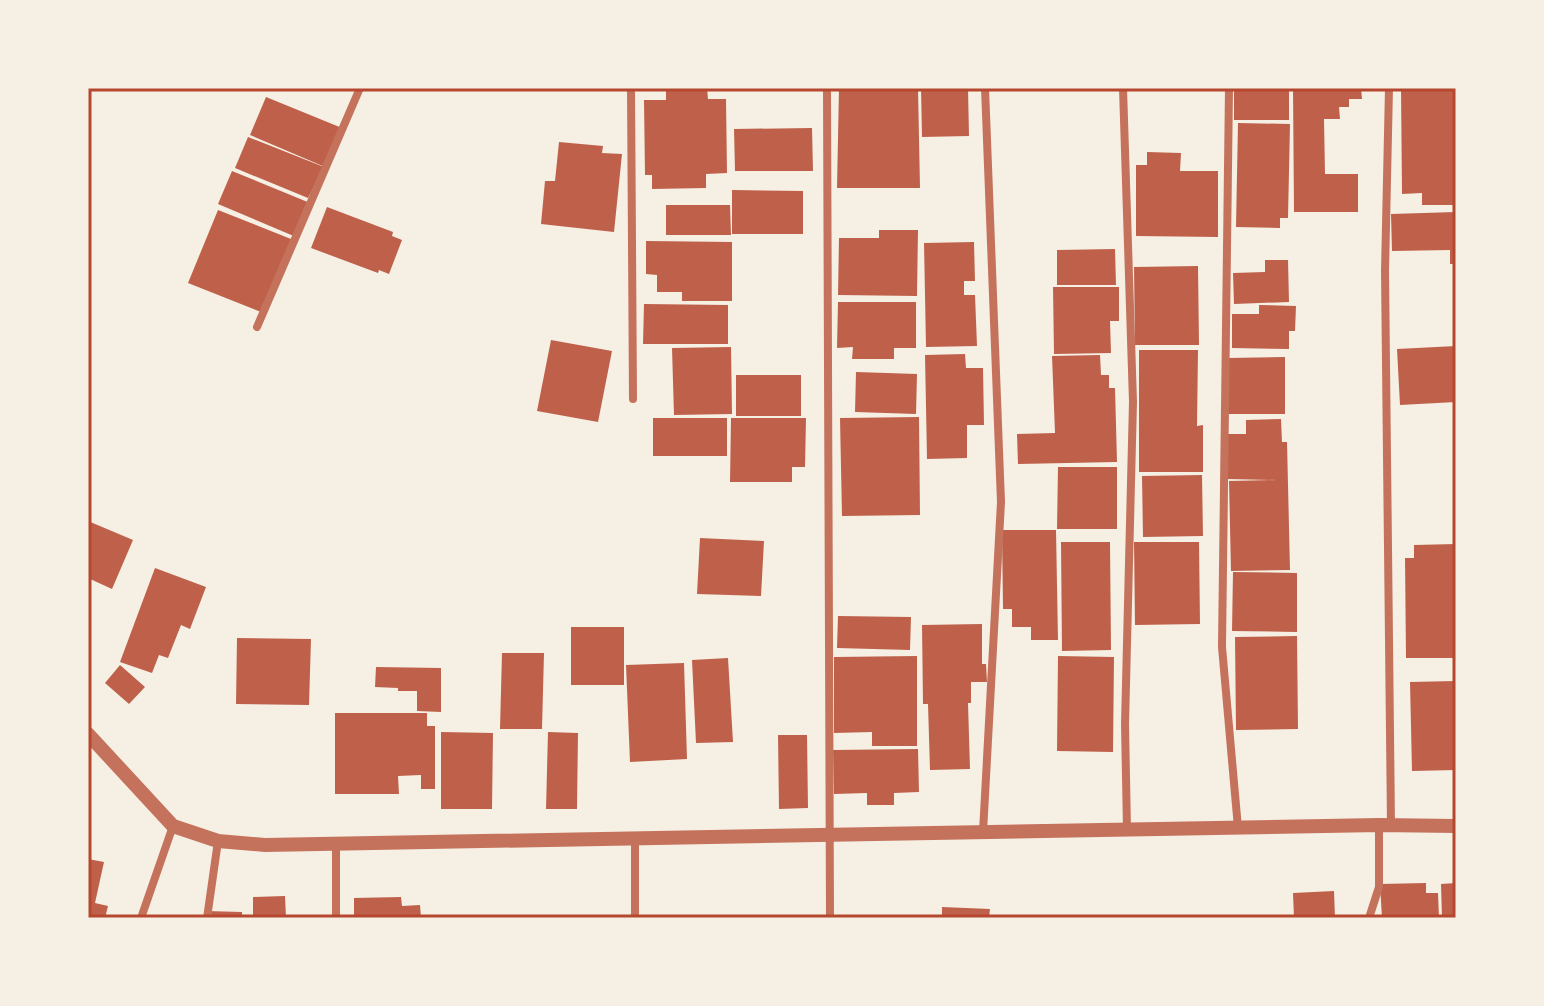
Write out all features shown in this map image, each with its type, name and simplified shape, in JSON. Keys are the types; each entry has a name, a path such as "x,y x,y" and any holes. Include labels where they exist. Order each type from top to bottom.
{"street":[{"path":"257,327 360,88"},
{"path":"631,88 633,399"},
{"path":"827,88 830,918"},
{"path":"983,832 1001,502 985,88"},
{"path":"1123,88 1133,402 1125,724 1127,830"},
{"path":"1229,88 1222,647 1238,828"},
{"path":"1369,918 1379,887 1385,825 1385,271 1389,88"},
{"path":"88,734 173,826 218,841 265,845 1456,826"},
{"path":"141,918 173,826"},
{"path":"635,838 635,918"},
{"path":"207,918 218,841"},
{"path":"336,844 336,918"}],"building":[{"path":"666,88 707,88 708,99 726,99 727,173 706,174 706,188 652,189 652,175 645,175 644,100 666,100"},
{"path":"839,88 918,88 920,188 837,188"},
{"path":"921,88 968,88 969,136 922,137"},
{"path":"1234,88 1289,88 1289,120 1234,120"},
{"path":"1293,88 1361,88 1362,99 1349,99 1349,107 1339,107 1340,119 1324,119 1325,174 1358,174 1358,212 1294,212"},
{"path":"1401,88 1456,89 1456,205 1422,205 1422,193 1402,194"},
{"path":"266,97 342,128 325,167 250,135"},
{"path":"1238,123 1290,124 1288,218 1280,218 1280,228 1236,227"},
{"path":"812,128 813,171 735,171 734,129"},
{"path":"248,137 324,167 308,198 235,168"},
{"path":"559,142 603,146 602,153 622,154 614,232 541,224 545,181 555,181"},
{"path":"1147,152 1181,153 1180,171 1218,171 1218,237 1136,236 1136,165 1147,165"},
{"path":"232,171 310,203 296,237 218,204"},
{"path":"732,190 803,191 803,234 732,234"},
{"path":"666,205 730,205 731,235 666,235"},
{"path":"327,207 393,232 392,236 402,240 389,274 379,270 378,273 311,248"},
{"path":"218,210 296,241 266,314 188,283"},
{"path":"1456,212 1456,264 1450,264 1450,250 1392,251 1391,214"},
{"path":"879,230 918,230 917,296 838,295 839,238 879,238"},
{"path":"646,241 732,242 732,301 682,301 682,292 657,292 657,275 646,274"},
{"path":"974,242 975,281 964,281 964,295 975,295 977,346 926,347 924,243"},
{"path":"1115,249 1116,285 1057,285 1057,250"},
{"path":"1265,260 1288,260 1289,302 1234,304 1233,273 1265,272"},
{"path":"1198,266 1199,345 1135,345 1134,267"},
{"path":"1053,287 1119,287 1119,321 1110,321 1111,353 1054,354"},
{"path":"838,302 916,302 916,348 894,348 894,359 852,359 853,347 837,348"},
{"path":"644,304 728,305 728,344 643,344"},
{"path":"1259,305 1296,306 1295,331 1289,331 1289,349 1232,348 1232,314 1259,314"},
{"path":"551,340 612,351 598,422 537,411"},
{"path":"1456,346 1456,402 1400,405 1397,349"},
{"path":"731,347 732,414 674,415 672,348"},
{"path":"1139,350 1198,350 1197,426 1203,425 1203,472 1139,472"},
{"path":"965,354 966,368 983,368 984,425 967,425 967,458 927,459 925,355"},
{"path":"1100,355 1101,375 1109,375 1109,388 1115,388 1117,462 1018,464 1017,434 1055,433 1052,356"},
{"path":"1285,357 1285,414 1228,414 1228,358"},
{"path":"856,372 917,374 916,414 855,412"},
{"path":"736,375 801,375 801,416 736,416"},
{"path":"919,417 920,515 842,516 840,418"},
{"path":"653,418 727,418 727,456 653,456"},
{"path":"731,418 806,418 805,467 792,467 792,482 730,482"},
{"path":"1281,419 1282,442 1287,442 1290,570 1231,571 1229,481 1277,480 1228,479 1228,434 1246,434 1246,420"},
{"path":"1058,467 1117,467 1117,529 1057,529"},
{"path":"1202,475 1203,536 1143,537 1142,476"},
{"path":"88,521 133,540 112,589 88,578"},
{"path":"1002,530 1056,530 1058,640 1031,640 1031,627 1012,627 1012,609 1003,609"},
{"path":"700,538 764,541 761,596 697,594"},
{"path":"1061,542 1110,542 1111,650 1062,651"},
{"path":"1134,542 1199,542 1200,624 1135,625"},
{"path":"1456,544 1456,658 1406,658 1405,558 1414,558 1414,545"},
{"path":"155,568 206,587 190,629 181,625 168,658 159,655 152,673 120,662"},
{"path":"1233,572 1297,573 1297,632 1232,631"},
{"path":"838,616 911,617 910,650 837,648"},
{"path":"982,624 982,664 986,664 987,682 971,682 971,703 968,703 970,769 930,770 928,704 923,704 922,625"},
{"path":"571,627 624,627 624,685 571,685"},
{"path":"1297,636 1298,729 1236,730 1235,637"},
{"path":"237,638 311,639 309,705 236,704"},
{"path":"502,653 544,653 542,729 500,729"},
{"path":"917,656 917,746 872,746 872,732 834,733 834,657"},
{"path":"1058,656 1114,657 1113,752 1057,751"},
{"path":"728,658 733,742 696,743 692,660"},
{"path":"684,663 687,759 630,762 626,665"},
{"path":"120,665 145,687 129,704 105,683"},
{"path":"376,667 441,668 441,712 417,711 417,691 375,687"},
{"path":"1456,681 1456,770 1412,771 1410,682"},
{"path":"335,713 427,713 427,726 435,726 435,789 421,789 421,775 398,776 399,794 335,794"},
{"path":"441,732 493,733 492,809 441,809"},
{"path":"548,732 578,733 577,809 546,809"},
{"path":"778,735 807,735 808,808 779,809"},
{"path":"918,749 919,792 894,793 894,805 867,805 867,793 834,794 833,750"},
{"path":"88,859 104,862 95,903 108,906 105,918 88,918"},
{"path":"1426,883 1426,893 1438,893 1439,918 1382,918 1380,884"},
{"path":"1456,883 1456,918 1442,918 1441,884"},
{"path":"1334,891 1335,918 1294,918 1293,893"},
{"path":"285,896 286,918 253,918 253,897"},
{"path":"401,897 402,906 420,905 421,918 354,918 354,898"},
{"path":"942,907 990,909 989,918 942,918"},
{"path":"206,911 242,912 242,918 205,918"}]}
